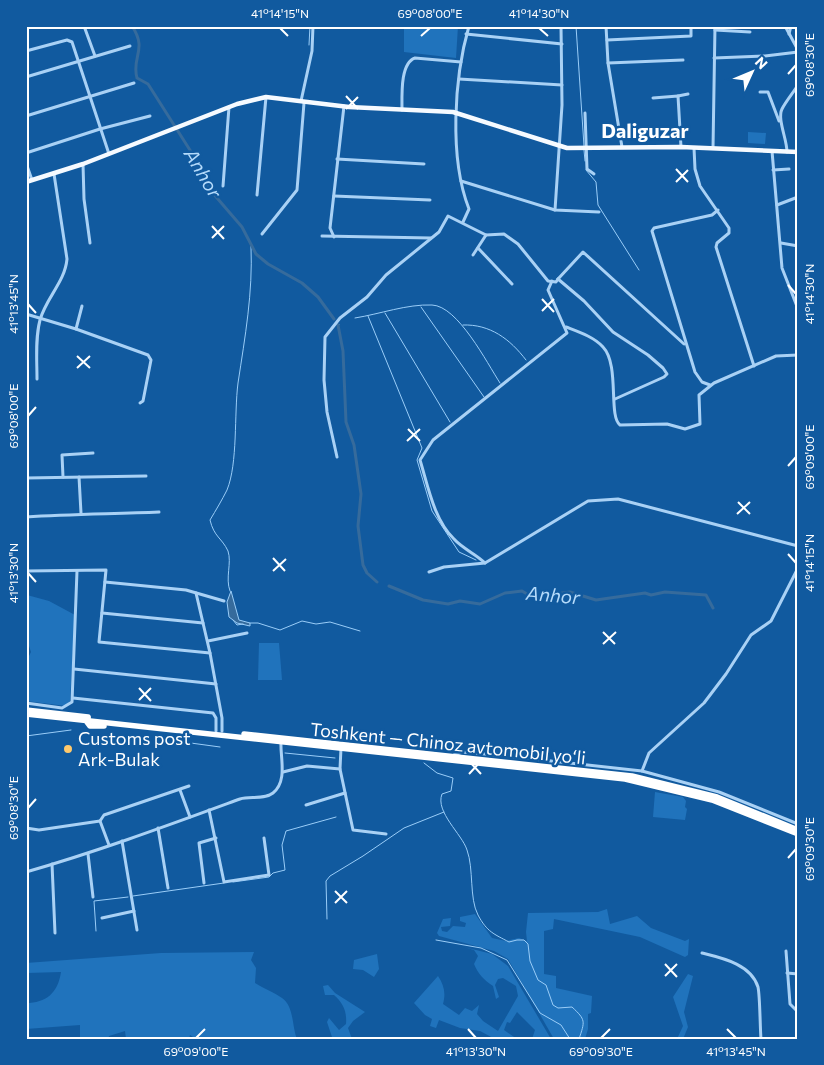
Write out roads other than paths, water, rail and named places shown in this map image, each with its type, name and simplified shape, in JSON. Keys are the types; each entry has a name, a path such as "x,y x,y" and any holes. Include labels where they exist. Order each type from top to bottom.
{"highway":[{"name":"Toshkent — Chinoz avtomobil yoʻli","path":"26,710 61,710 92,719"},
{"name":"Toshkent — Chinoz avtomobil yoʻli","path":"26,714 219,731 522,763 625,779 669,788 729,805 798,834"},
{"name":"Toshkent — Chinoz avtomobil yoʻli","path":"92,719 90,726 130,725 341,748 522,763 573,765 645,778 728,800 798,830"},
{"path":"642,771 645,778"}],"main road":[{"path":"26,182 83,164 229,107 266,97 344,106 457,113 560,147 694,147 798,152"}],"street":[{"path":"84,26 95,56"},
{"path":"262,234 297,190 303,102 312,51 313,26"},
{"path":"463,222 469,209 461,181 457,113 458,79 469,26"},
{"path":"555,210 560,147 562,26"},
{"path":"606,26 608,63 622,147"},
{"path":"607,40 691,36 691,26"},
{"path":"714,58 764,56 798,51 785,26"},
{"path":"789,34 790,26"},
{"path":"713,148 715,28 750,32"},
{"path":"466,34 562,44"},
{"path":"26,51 70,40 91,95 109,154"},
{"path":"26,77 130,46"},
{"path":"402,110 405,67 409,61 415,58 461,62"},
{"path":"608,63 683,60"},
{"path":"458,79 562,85"},
{"path":"26,116 134,83"},
{"path":"780,123 782,110 798,85"},
{"path":"760,92 768,92 786,136 787,152"},
{"path":"653,98 688,94"},
{"path":"678,96 681,147"},
{"path":"257,195 266,97"},
{"path":"334,236 330,228 344,106"},
{"path":"223,186 231,110 229,107"},
{"path":"585,113 584,148 588,170 594,174"},
{"path":"26,153 100,129 150,116"},
{"path":"694,147 695,169 700,186 718,210 729,230 716,246 754,366"},
{"path":"772,151 784,275 798,309"},
{"path":"338,159 424,164"},
{"path":"26,163 32,180"},
{"path":"83,164 84,199 90,243"},
{"path":"773,170 789,169"},
{"path":"37,379 37,340 40,318 66,271 67,259 54,174"},
{"path":"461,181 555,210 599,212"},
{"path":"334,196 430,200"},
{"path":"776,205 798,197"},
{"path":"710,386 696,376 652,231 654,228 712,215 718,210"},
{"path":"336,456 327,412 324,380 325,337 340,318 367,297 386,275 439,232 448,216 486,235 504,234 518,244 548,280 558,279 583,252 686,346"},
{"path":"473,255 486,235"},
{"path":"322,236 432,238"},
{"path":"781,243 798,246"},
{"path":"478,248 512,284"},
{"path":"558,279 584,301 614,332 648,355 667,374 616,399"},
{"path":"485,563 453,539 446,531 436,511 420,460 433,440 567,333 566,326 548,290 552,281"},
{"path":"76,329 82,306"},
{"path":"26,314 76,329 148,355 151,360 143,401 140,403"},
{"path":"566,326 594,339 607,352 616,399 615,418 619,425 667,424 685,429 701,424 699,395 710,386 776,356 798,355"},
{"path":"63,477 62,455 93,453"},
{"path":"26,478 146,476"},
{"path":"79,477 81,513"},
{"path":"429,572 444,567 485,563 588,501 618,499 798,546"},
{"path":"26,517 81,513 98,515 159,512"},
{"path":"642,771 649,753 704,703 726,674 751,635 771,621 798,568"},
{"path":"26,571 105,570 99,642 210,653"},
{"path":"26,703 61,710 72,702 77,571"},
{"path":"105,582 186,590 224,602"},
{"path":"196,593 208,641 222,718 219,731"},
{"path":"102,613 203,623"},
{"path":"208,641 246,634"},
{"path":"74,669 216,684"},
{"path":"72,698 212,713 216,718 219,731"},
{"path":"26,915 26,872 88,854 242,799 272,794 277,789 283,772 281,742"},
{"path":"341,748 340,769 353,830 386,834"},
{"path":"573,765 642,771 719,792 798,824"},
{"path":"283,772 307,766 340,769"},
{"path":"26,828 39,830 100,821 104,816 189,786"},
{"path":"180,790 190,817"},
{"path":"306,805 345,793"},
{"path":"209,810 223,880 226,882 269,875 264,838"},
{"path":"100,821 109,845"},
{"path":"158,828 168,888"},
{"path":"204,883 199,843 216,838"},
{"path":"122,841 137,930"},
{"path":"88,854 93,898"},
{"path":"52,864 55,933"},
{"path":"102,918 134,911"},
{"path":"786,951 790,1004 798,1012"},
{"path":"702,953 730,960 744,969 758,986 761,1039"},
{"path":"787,973 798,974"}],"waterway":[{"name":"Anhor","path":"132,26 139,41 136,64 137,78 148,84 195,158 211,191 242,227 256,254 268,264 302,283 318,297 334,319"},
{"path":"309,45 310,26"},
{"path":"576,26 584,146"},
{"path":"584,150 585,161"},
{"path":"586,170 596,182 598,205 639,270"},
{"path":"230,591 228,551 216,534 210,520 227,490 233,466 238,383 250,298 251,246"},
{"path":"355,318 413,306 432,305 442,308 462,325 500,383"},
{"path":"421,307 484,397"},
{"path":"385,313 450,422"},
{"path":"368,316 422,448 417,460 432,511 459,552 476,560"},
{"name":"Anhor","path":"338,325 343,351 346,422 354,445 361,494 358,526 363,565 367,573 377,582"},
{"path":"463,325 482,327 499,334 520,352 526,360"},
{"name":"Anhor","path":"389,586 423,600 448,604 460,601 480,604 505,593 522,591 532,597 570,592 596,600 665,592 706,595 713,608"},
{"path":"233,620 237,625 243,624"},
{"path":"250,623 258,623 280,630 302,621 316,624 330,622 360,631"},
{"path":"26,736 71,730"},
{"path":"176,741 220,747"},
{"path":"285,753 335,758"},
{"path":"424,763 437,773 453,778 451,791 442,794 442,808 467,850 473,900 478,915 488,929 495,934 509,942 524,940 528,944 530,961 538,980 546,985 553,1005 558,1008 572,1007 582,1018 583,1024 579,1039"},
{"path":"327,919 326,881 330,876 404,828 444,812"},
{"path":"233,882 269,877 273,873 285,870 282,845 286,831 336,817"},
{"path":"133,896 224,883"},
{"path":"96,931 94,901 128,897"},
{"path":"436,940 481,948 507,960 540,1013 561,1025 570,1039"}],"place":[{"name":"Customs post Ark-Bulak","path":"68,749"}],"district":[{"name":"Daliguzar","path":"645,131"}]}
